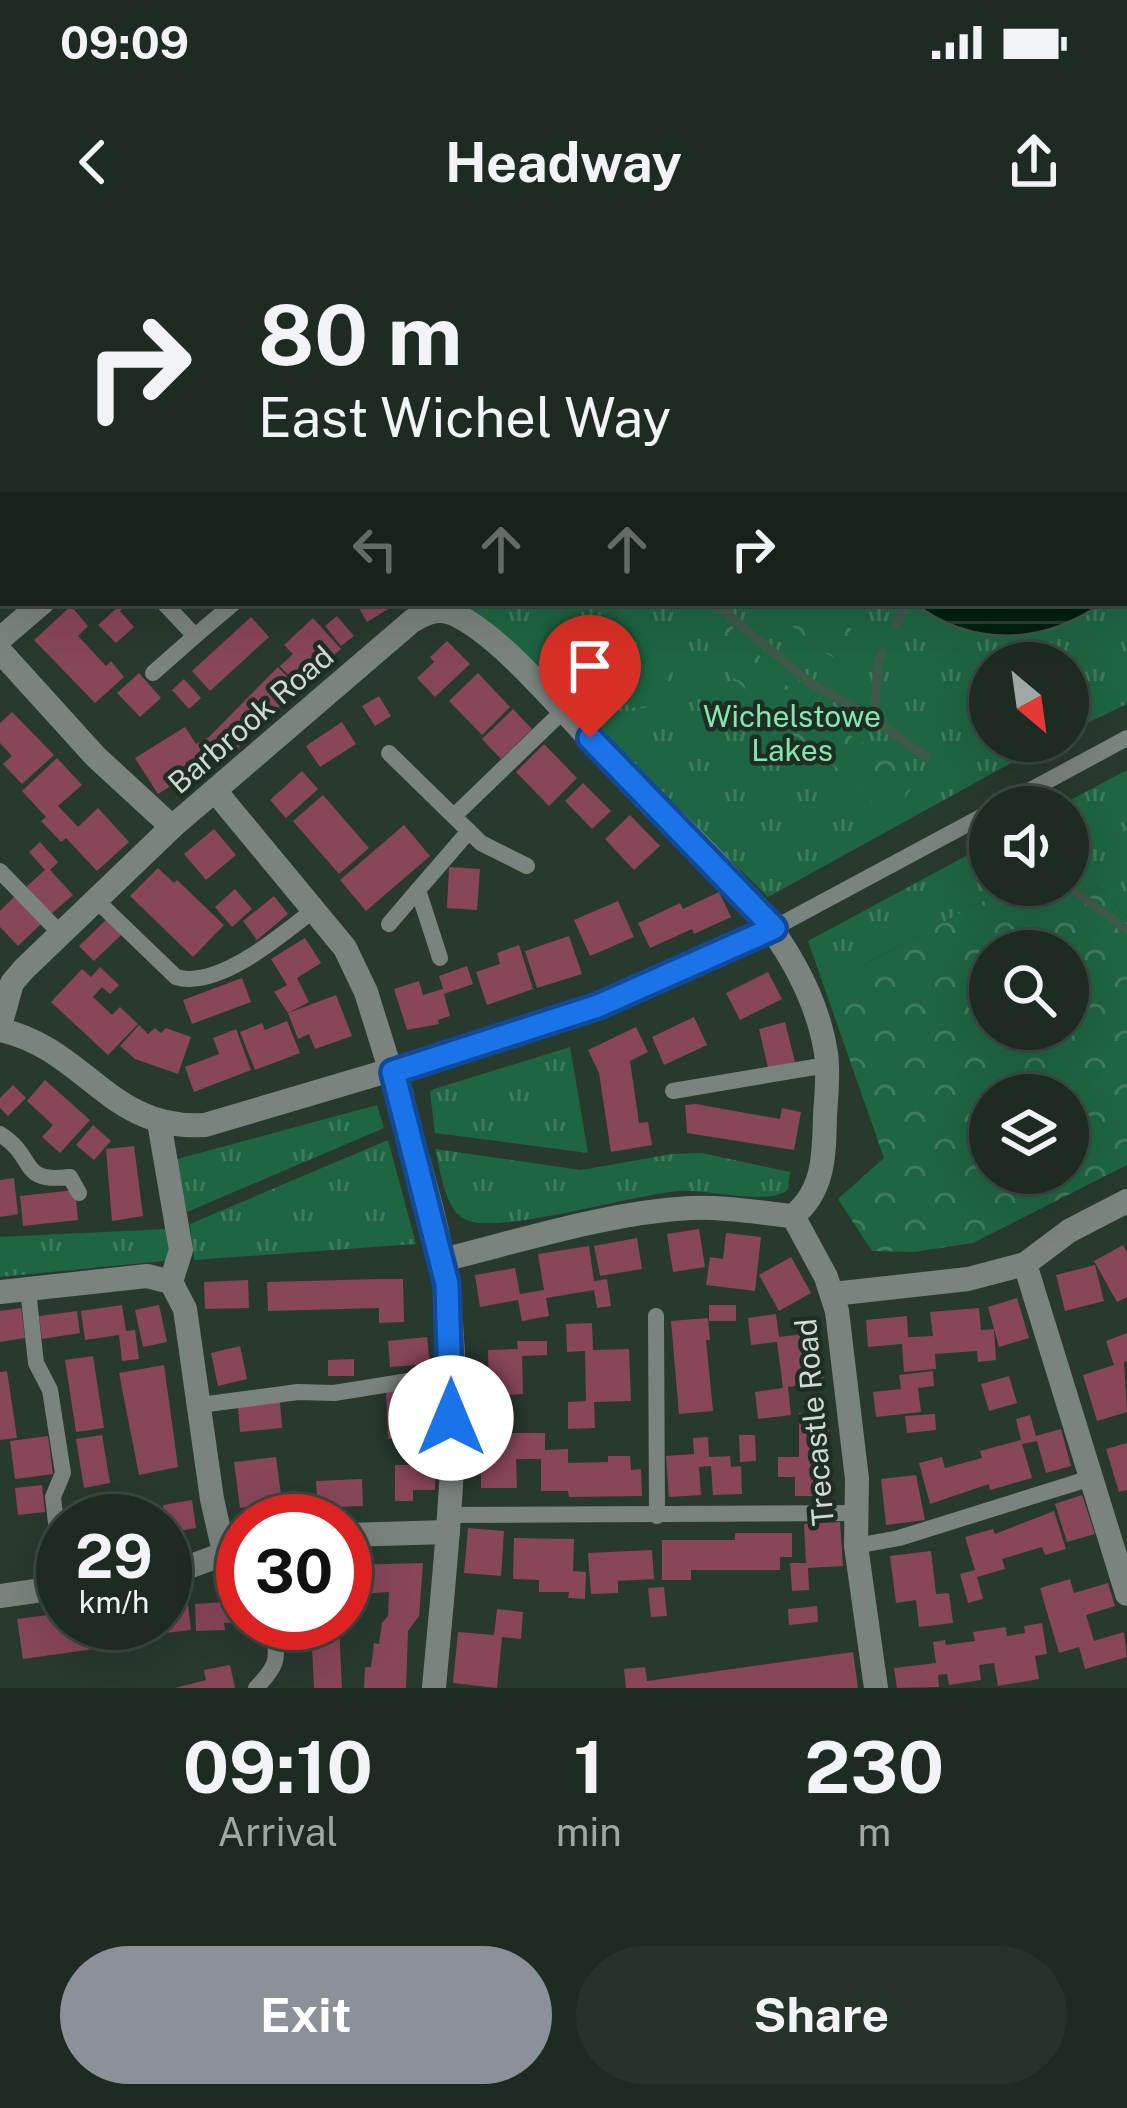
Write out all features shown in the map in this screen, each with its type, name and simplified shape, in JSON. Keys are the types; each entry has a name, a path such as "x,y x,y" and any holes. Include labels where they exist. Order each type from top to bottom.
{"street":[{"path":"0,639 38,606"},
{"name":"Barbrook Road","path":"0,1028 12,983 172,827 386,643 434,610 454,614 484,635 563,711 774,928 812,1004 827,1065 820,1179 810,1202 793,1216"},
{"path":"0,651 82,743 172,827"},
{"path":"215,792 316,908 356,968 392,1072 442,1260 452,1374 448,1523 434,1688"},
{"path":"0,1028 41,1043 116,1101 159,1122 192,1126 234,1119 573,1016 774,928"},
{"path":"159,1122 181,1250 171,1282 185,1309 216,1509"},
{"path":"1127,1201 1069,1231 1025,1264 1127,1592"},
{"path":"442,1260 557,1229 658,1212 716,1209 793,1216"},
{"name":"Trecastle Road","path":"793,1216 833,1294 856,1465 856,1546 876,1688"},
{"name":"Trecastle Road","path":"833,1294 968,1279 1025,1264"},
{"path":"0,1292 147,1276 171,1282"},
{"path":"372,1532 448,1523"},
{"path":"0,1595 36,1589"}],"lane":[{"path":"167,606 195,636"},
{"path":"153,673 230,606"},
{"path":"454,816 563,711"},
{"path":"1038,786 1127,738"},
{"path":"389,753 469,832 501,855 527,866"},
{"path":"774,928 969,823"},
{"path":"388,924 469,832"},
{"path":"0,872 60,933"},
{"path":"418,890 440,958"},
{"path":"95,899 176,977 191,982 272,944 316,908"},
{"path":"673,1091 827,1065"},
{"path":"0,1134 24,1154 33,1175 44,1180 70,1177 79,1192"},
{"path":"28,1290 35,1363 50,1390 63,1473 54,1494"},
{"path":"656,1316 657,1516"},
{"path":"200,1405 298,1392 334,1393 452,1374"},
{"name":"Trecastle Road","path":"856,1546 899,1538 1091,1478"},
{"path":"448,1523 856,1513"},
{"path":"256,1688 274,1671 276,1650"}],"green space":[{"name":"Wichelstowe Lakes","path":"465,606 1127,606 1127,704 1089,722 1089,642 969,642 969,762 1013,762 768,897 519,652"},
{"path":"762,606 816,606 859,634 864,657 851,668"},
{"path":"717,617 732,626 812,712 897,764 912,787 901,804 882,811 735,679 709,649 704,621"},
{"path":"622,653 674,669 652,696 658,702 639,708 608,694 606,673 614,657"},
{"path":"1127,770 1127,917 1095,884 1089,790"},
{"path":"1090,844 1095,884 1127,917 1127,1165 1089,1184 1089,1074 969,1074 969,1194 1070,1194 973,1243 914,1252 872,1251 838,1199 884,1158 828,998 867,963 974,906 1089,906"},
{"path":"969,854 969,906 974,906 867,963 828,998 808,941"},
{"path":"570,1047 588,1153 435,1133 430,1092 434,1089"},
{"path":"377,1105 384,1128 187,1212 177,1159"},
{"path":"388,1140 416,1244 194,1260 190,1224"},
{"path":"435,1149 581,1170 702,1153 790,1172 788,1190 778,1195 679,1191 539,1218 486,1223 469,1221 454,1209"},
{"path":"166,1229 172,1257 164,1261 0,1277 0,1237"}],"shaded area":[{"path":"918,606 1098,606 1057,627 1008,636 960,628"}],"building":[{"path":"71,606 88,626 78,636 106,666 111,661 124,677 95,703 34,640"},
{"path":"126,606 120,611 134,627 116,643 98,625"},
{"path":"358,606 393,606 367,622"},
{"path":"337,616 354,636 341,646 325,626"},
{"path":"251,617 269,637 210,691 192,671"},
{"path":"313,618 341,649 297,685 280,666 293,654 284,645"},
{"path":"447,641 470,664 435,697 417,678"},
{"path":"278,667 298,688 227,759 210,769 207,763 158,794 135,758 185,727 196,744 209,737"},
{"path":"139,673 161,698 140,717 117,693"},
{"path":"478,673 510,707 482,735 449,701"},
{"path":"184,679 201,698 189,709 172,690"},
{"path":"379,696 391,716 375,726 362,706"},
{"path":"513,709 532,729 501,759 482,739"},
{"path":"12,712 54,755 22,784 3,764 12,756 0,743 0,723"},
{"path":"342,722 356,744 320,767 306,746"},
{"path":"544,744 577,778 549,806 516,772"},
{"path":"57,758 82,785 58,806 78,827 98,808 129,842 97,871 66,838 61,842 41,821 46,817 22,791"},
{"path":"302,771 318,789 286,818 270,800"},
{"path":"583,783 611,811 592,829 565,801"},
{"path":"323,795 369,848 339,874 293,821"},
{"path":"630,815 660,846 634,870 605,839"},
{"path":"404,825 430,856 366,911 340,880"},
{"path":"214,829 236,855 206,880 184,854"},
{"path":"40,842 58,862 50,870 73,895 51,914 26,887 45,870 29,852"},
{"path":"449,867 480,869 477,910 447,908"},
{"path":"158,868 224,925 193,957 130,896"},
{"path":"235,889 252,909 232,927 215,907"},
{"path":"719,892 731,917 650,948 638,923 680,903 683,909"},
{"path":"15,896 41,924 18,946 0,927 0,911"},
{"path":"274,896 288,914 257,940 243,921"},
{"path":"618,901 634,937 590,956 574,920"},
{"path":"106,920 121,935 94,961 79,946"},
{"path":"569,936 582,974 537,988 525,951"},
{"path":"305,938 321,963 297,978 309,1002 288,1013 274,992 287,985 271,959"},
{"path":"519,945 533,989 487,1005 476,972 500,964 497,953"},
{"path":"467,966 473,984 444,994 450,1016 438,1020 439,1024 407,1030 394,989 419,981 423,995 443,989 439,976"},
{"path":"100,967 119,985 110,994 102,987 93,997 112,1015 120,1007 138,1024 108,1055 51,1002 82,969 91,977"},
{"path":"768,972 782,999 740,1020 726,993"},
{"path":"242,978 251,1002 192,1024 183,1000"},
{"path":"336,995 352,1036 315,1049 309,1034 298,1039 288,1013"},
{"path":"694,1017 707,1045 664,1065 652,1037"},
{"path":"287,1021 300,1053 255,1070 240,1032 262,1023 265,1030"},
{"path":"785,1022 795,1062 768,1068 759,1029"},
{"path":"139,1025 148,1034 166,1028 191,1037 178,1074 135,1059 120,1046"},
{"path":"636,1027 648,1052 630,1061 639,1123 648,1122 652,1145 611,1152 599,1073 588,1050"},
{"path":"236,1029 251,1070 194,1092 185,1067 219,1054 213,1038"},
{"path":"45,1080 90,1120 60,1153 42,1137 53,1125 27,1101"},
{"path":"13,1085 26,1098 8,1116 0,1108 0,1098"},
{"path":"685,1105 780,1119 782,1108 801,1112 794,1150 687,1133"},
{"path":"93,1125 111,1141 94,1160 76,1145"},
{"path":"134,1146 143,1216 112,1221 106,1149"},
{"path":"14,1178 18,1214 0,1217 0,1180"},
{"path":"75,1190 78,1220 23,1226 20,1196"},
{"path":"699,1229 705,1267 673,1272 667,1234"},
{"path":"726,1233 761,1237 755,1291 706,1285 710,1257 723,1259"},
{"path":"637,1238 642,1269 600,1276 594,1246"},
{"path":"1123,1245 1127,1297 1117,1302 1094,1261"},
{"path":"589,1246 594,1281 607,1279 611,1306 597,1308 594,1290 546,1298 549,1316 522,1321 518,1300 480,1307 475,1275 515,1268 520,1294 544,1290 538,1254"},
{"path":"791,1257 811,1293 779,1311 759,1275"},
{"path":"1095,1265 1104,1301 1065,1311 1056,1275"},
{"path":"403,1279 404,1322 379,1323 379,1308 268,1311 267,1282"},
{"path":"248,1280 249,1308 205,1309 204,1282"},
{"path":"1017,1298 1029,1338 999,1347 988,1307"},
{"path":"122,1305 126,1331 135,1330 139,1359 122,1361 119,1335 85,1340 81,1311"},
{"path":"159,1305 167,1342 143,1347 135,1310"},
{"path":"709,1305 736,1305 736,1321 709,1321"},
{"path":"21,1308 25,1338 0,1342 0,1311"},
{"path":"979,1308 981,1330 994,1329 996,1360 978,1362 977,1351 935,1354 936,1369 904,1372 902,1344 868,1347 866,1320 907,1316 908,1337 933,1336 930,1312"},
{"path":"77,1311 80,1333 42,1339 39,1316"},
{"path":"776,1314 779,1337 818,1332 824,1382 788,1387 791,1415 758,1419 755,1392 783,1388 777,1342 751,1345 748,1318"},
{"path":"708,1318 713,1411 679,1414 671,1321"},
{"path":"592,1323 593,1350 629,1349 631,1401 594,1402 595,1428 568,1429 568,1402 586,1401 585,1351 567,1352 566,1324"},
{"path":"1127,1333 1127,1412 1097,1421 1083,1375 1114,1365 1106,1341"},
{"path":"427,1337 430,1364 390,1367 388,1341"},
{"path":"517,1341 547,1341 547,1355 522,1356 523,1394 489,1396 488,1350 518,1349"},
{"path":"240,1346 247,1379 218,1386 211,1353"},
{"path":"93,1356 104,1428 76,1432 65,1360"},
{"path":"354,1359 354,1376 328,1376 328,1360"},
{"path":"164,1365 178,1467 139,1475 119,1373"},
{"path":"7,1371 17,1438 0,1440 0,1372"},
{"path":"933,1371 934,1386 918,1388 921,1412 876,1417 873,1392 901,1389 899,1375"},
{"path":"1009,1376 1017,1403 989,1411 981,1384"},
{"path":"430,1387 433,1436 388,1439 386,1390"},
{"path":"280,1402 282,1428 240,1432 238,1407"},
{"path":"799,1413 829,1413 829,1496 795,1496 795,1477 778,1477 778,1457 799,1457"},
{"path":"935,1414 936,1430 907,1433 905,1416"},
{"path":"1030,1415 1036,1436 1061,1429 1071,1466 1046,1473 1037,1441 1022,1444 1032,1478 990,1490 989,1484 930,1504 919,1463 942,1457 945,1468 982,1458 980,1451 1021,1440 1016,1419"},
{"path":"497,1433 545,1433 545,1450 568,1449 568,1463 630,1456 631,1470 641,1469 642,1496 569,1497 568,1491 541,1491 541,1459 516,1459 517,1488 481,1488 481,1447 496,1448"},
{"path":"102,1435 110,1483 84,1488 76,1439"},
{"path":"739,1435 755,1435 756,1461 740,1462"},
{"path":"48,1436 53,1474 15,1479 10,1441"},
{"path":"708,1437 709,1457 730,1456 731,1467 741,1466 742,1494 713,1495 711,1466 699,1467 701,1495 669,1497 666,1456 694,1454 693,1438"},
{"path":"1127,1443 1127,1490 1119,1492 1106,1449"},
{"path":"276,1457 281,1494 238,1494 234,1462"},
{"path":"395,1465 435,1465 435,1490 413,1490 413,1501 395,1501"},
{"path":"916,1475 925,1520 886,1525 881,1479"},
{"path":"362,1479 363,1494 317,1494 316,1481"},
{"path":"42,1485 43,1494 36,1494 36,1513 18,1515 15,1488"},
{"path":"1082,1495 1095,1534 1067,1542 1055,1504"},
{"path":"1054,1511 1066,1549 1045,1555 1042,1547 1002,1559 1005,1569 977,1577 983,1599 968,1603 960,1574 975,1570 965,1537 993,1529 995,1534"},
{"path":"840,1522 843,1566 808,1568 809,1590 792,1591 790,1563 806,1563 804,1524"},
{"path":"468,1528 504,1531 501,1576 464,1573"},
{"path":"735,1533 792,1533 792,1557 780,1557 780,1570 691,1570 691,1580 662,1580 662,1540 735,1540"},
{"path":"514,1538 574,1539 573,1571 586,1572 585,1599 568,1598 569,1592 539,1592 539,1580 513,1579"},
{"path":"652,1550 654,1579 618,1581 618,1593 591,1594 588,1553"},
{"path":"931,1551 936,1594 949,1593 953,1623 919,1627 916,1600 896,1603 890,1556"},
{"path":"423,1563 419,1616 408,1631 406,1688 364,1688 365,1667 371,1667 374,1643 379,1644 388,1616 389,1592 372,1593 372,1564"},
{"path":"1070,1579 1074,1593 1108,1583 1115,1606 1086,1615 1094,1641 1124,1632 1127,1657 1085,1669 1079,1647 1059,1653 1040,1588"},
{"path":"664,1587 667,1616 651,1617 648,1588"},
{"path":"216,1603 216,1630 196,1631 195,1604"},
{"path":"817,1606 818,1622 789,1625 788,1609"},
{"path":"497,1609 523,1612 521,1639 502,1637 497,1688 453,1683 458,1632 494,1635"},
{"path":"36,1617 36,1650 87,1650 23,1659 17,1619"},
{"path":"1042,1623 1047,1654 1035,1656 1039,1679 998,1686 994,1663 979,1665 981,1680 949,1685 947,1674 938,1675 939,1687 897,1688 894,1668 936,1663 933,1642 975,1641 973,1632 1006,1627 1007,1636 1025,1633 1024,1626"},
{"path":"312,1650 340,1650 342,1688 314,1688"},
{"path":"853,1652 858,1688 626,1688 624,1669 645,1667 647,1681"},
{"path":"230,1665 235,1688 175,1688 206,1680 204,1670"}],"waterway":[{"path":"718,606 809,682 874,719 926,757"},
{"path":"896,625 906,606"},
{"path":"874,719 878,663 883,653"},
{"path":"1089,902 1127,930"}],"route":[{"path":"451,1418 447,1284 393,1072 573,1016 774,928 590,738"}]}
